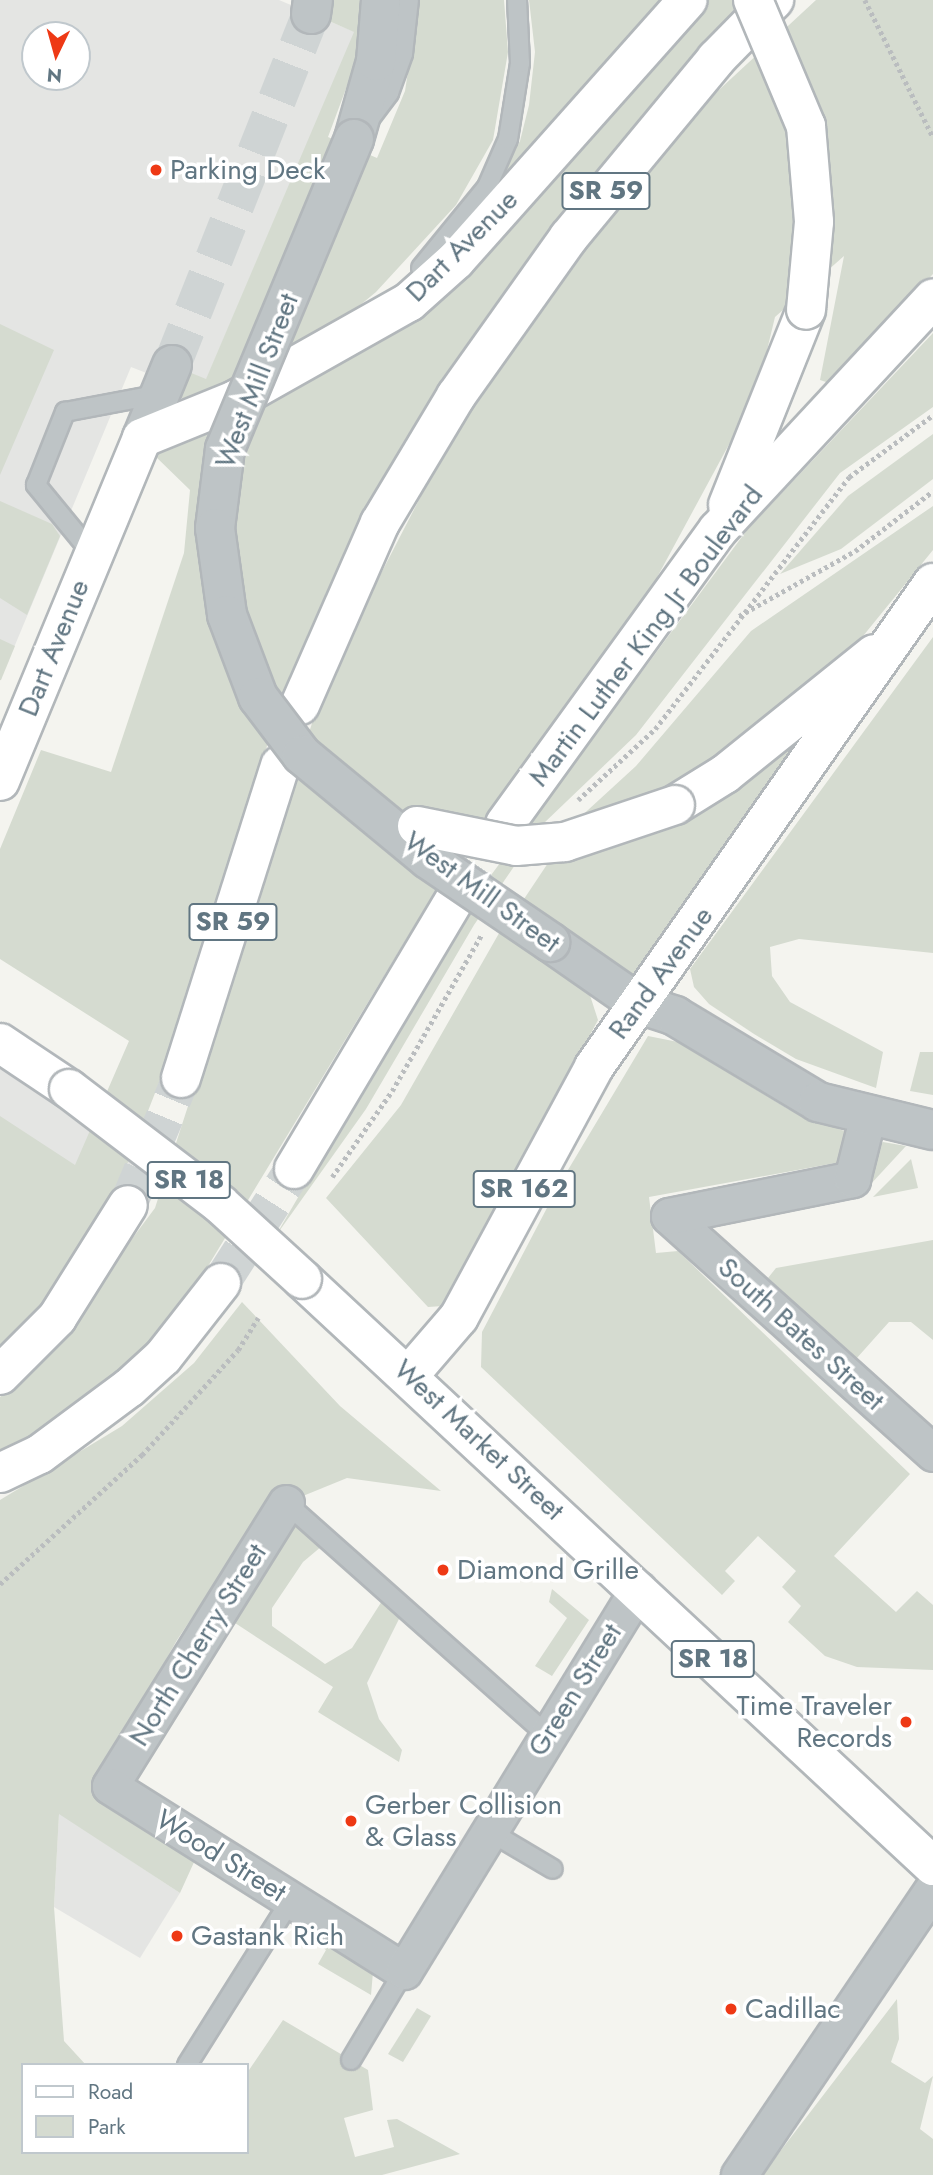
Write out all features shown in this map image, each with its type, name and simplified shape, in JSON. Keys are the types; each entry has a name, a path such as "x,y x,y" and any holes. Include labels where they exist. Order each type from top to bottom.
{"main road":[{"name":"Dart Avenue","path":"0,781 91,552 142,438 234,400 340,346 409,302 456,260 688,0"},
{"path":"718,530 806,310 814,222 806,126 780,51 753,0"},
{"name":"SR 59","path":"300,705 380,523 464,384 577,227 716,59 774,0"},
{"name":"Martin Luther King Jr Boulevard","path":"505,824 718,530 933,299"},
{"name":"Rand Avenue","path":"410,1374 459,1317 553,1134 639,1004 868,684 892,639 933,583"},
{"path":"373,810 470,840 516,846 611,831 675,805 725,774 892,639"},
{"name":"SR 59","path":"181,1078 280,765"},
{"path":"310,1178 456,897"},
{"name":"West Market Street","path":"0,1043 69,1089 220,1204 410,1374 933,1866"},
{"path":"0,1374 57,1318 128,1205"},
{"path":"0,1473 40,1454 129,1388 163,1357 221,1283"}],"street":[{"name":"West Mill Street","path":"381,0 376,61 354,139 225,449 215,528 227,615 258,697 302,755 373,810 428,859 639,1004 675,1016 818,1102 867,1119 933,1130"},
{"name":"Dart Avenue","path":"142,438 166,379"},
{"name":"South Bates Street","path":"867,1119 852,1179 669,1216 933,1453"},
{"name":"North Cherry Street","path":"110,1786 286,1503"},
{"name":"Green Street","path":"404,1971 638,1589"},
{"name":"Wood Street","path":"110,1786 404,1971"},
{"path":"739,2175 933,1889"}],"lane":[{"path":"354,139 389,93 403,54 409,0"},
{"path":"340,346 430,260 487,187 517,102 517,0"},
{"path":"91,552 36,485 65,412 166,379"},
{"path":"286,1503 547,1735"},
{"path":"489,1831 553,1869"},
{"path":"188,2063 290,1900"},
{"path":"351,2060 404,1971"}],"path":[{"path":"865,0 933,137"},
{"path":"570,808 654,729 736,618 849,477 933,415"},
{"path":"736,618 855,551 933,491"},
{"path":"310,1178 392,1091 489,921"},
{"path":"0,1584 142,1455 223,1367 258,1318"}],"shaded area":[{"name":"Parking Deck","path":"0,0 279,0 355,32 206,380 157,358 149,374 131,367 0,681"},
{"path":"0,1046 153,1151 128,1205 0,1374"},
{"path":"59,1813 180,1893 140,1958 54,1907"}],"green space":[{"path":"333,0 368,0 366,35 328,137 377,158 405,91 419,0 504,0 508,52 493,140 456,205 376,292 336,325 186,405 178,391 184,370 206,379 354,32 329,21"},
{"path":"529,0 674,0 480,217 520,141 529,105 535,52"},
{"path":"704,0 743,0 529,259 419,418 368,510 272,730 166,1065 112,1203 67,1275 0,1349 0,1116 75,1165 129,1041 0,959 0,849 41,750 111,772 184,553 190,490 154,455 164,444 285,395 401,327"},
{"path":"816,0 933,0 933,274 829,383 820,380 844,256 775,317 762,371 733,437 641,607 413,928 182,1309 120,1373 45,1428 0,1452 0,1397 38,1365 155,1208 326,680 468,405 667,138"},
{"path":"0,324 54,350 0,475"},
{"path":"933,333 933,407 840,473 636,735 543,824 474,925 366,1109 275,1237 463,913 747,530"},
{"path":"933,434 933,479 841,549 780,574 848,496"},
{"path":"0,501 52,524 60,536 27,615 0,598"},
{"path":"933,506 933,550 846,657 697,782 576,821 636,766 751,631"},
{"path":"933,637 933,953 799,939 770,947 772,976 790,1002 883,1052 876,1088 796,1059 754,1034 709,1004 694,987 690,969"},
{"path":"0,639 15,646 1,680 0,680"},
{"path":"847,685 637,982 520,905 552,857 634,840 690,815"},
{"path":"502,928 587,986 598,1020 450,1297 443,1306 428,1307 326,1198 401,1105"},
{"path":"648,1036 678,1042 788,1109 849,1133 841,1162 649,1197 656,1253 678,1251 910,1474 834,1556 896,1612 917,1591 933,1605 933,1670 857,1667 825,1656 788,1622 801,1606 782,1587 796,1571 758,1536 725,1571 735,1581 722,1595 481,1367 482,1332 559,1185"},
{"path":"920,1052 933,1052 933,1095 910,1091"},
{"path":"883,1142 906,1146 869,1186 875,1147"},
{"path":"911,1159 918,1188 873,1197"},
{"path":"933,1240 933,1340 911,1322 889,1322 856,1359 768,1278 776,1268"},
{"path":"242,1302 340,1406 441,1491 347,1478 298,1498 276,1492 177,1640 98,1779 195,1860 180,1893 59,1814 54,1907 64,2041 84,2063 21,2063 21,2154 248,2154 248,2072 283,2020 368,2070 373,2110 344,2118 355,2157 394,2147 387,2120 397,2119 460,2154 382,2175 0,2175 0,1500 122,1426 194,1363"},
{"path":"295,1521 322,1546 303,1562 272,1608 272,1626 325,1664 352,1648 382,1601 400,1617 367,1683 379,1719 402,1750 399,1762 318,1712 333,1687 232,1621"},
{"path":"552,1589 589,1620 552,1676 535,1666 567,1618 549,1602"},
{"path":"322,1938 373,1972 371,1995 318,1964 326,1950 318,1944"},
{"path":"897,1999 899,2039 891,2062 925,2083 933,2076 920,2129 933,2139 933,2175 762,2175"},
{"path":"417,2008 431,2016 403,2062 388,2054"}],"tunnel":[{"path":"172,365 311,14"},
{"path":"456,897 505,824"},
{"path":"128,1205 181,1078"},
{"path":"221,1283 294,1169"}],"place":[{"name":"Parking Deck","path":"156,170"},
{"name":"Diamond Grille","path":"443,1570"},
{"name":"Time Traveler Records","path":"906,1722"},
{"name":"Gerber Collision & Glass","path":"351,1821"},
{"name":"Gastank Rich","path":"177,1936"},
{"name":"Cadillac","path":"731,2009"}]}
